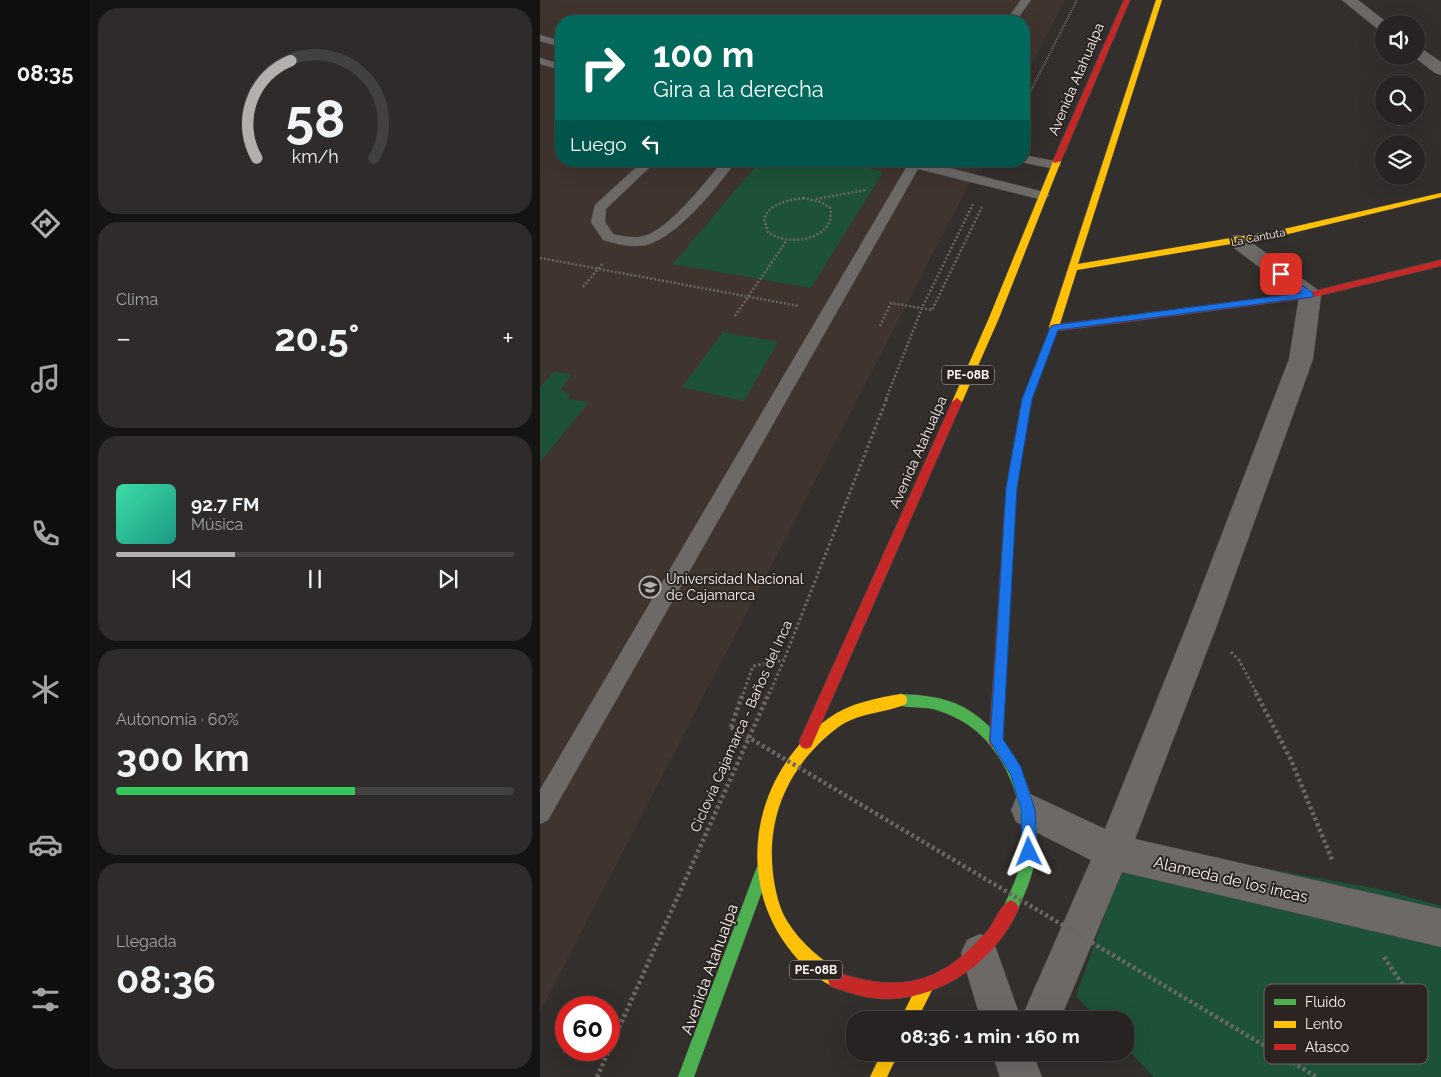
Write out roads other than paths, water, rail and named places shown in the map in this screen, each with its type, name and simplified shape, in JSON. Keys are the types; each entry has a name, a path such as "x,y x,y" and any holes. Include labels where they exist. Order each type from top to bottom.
{"main road":[{"name":"Avenida Atahualpa","path":"803,748 994,318 1055,165 1127,0"},
{"path":"996,741 1011,488 1027,399 1054,328 1156,1"},
{"name":"La Cantuta","path":"1073,268 1284,232 1441,194"},
{"path":"1054,328 1310,295 1441,263"},
{"name":"PE-08B","path":"901,700 936,703 969,717 996,741 1017,772 1028,810 1029,852 1019,894 997,934 980,953 957,972 926,986 887,993 849,986 816,970 789,943 771,909 762,872 765,827 779,784 803,748 833,723 866,706 901,700"},
{"name":"Avenida Atahualpa","path":"686,1077 762,872"},
{"path":"913,1011 926,986"},
{"path":"878,1077 886,1061"}],"street":[{"path":"1348,0 1375,20"},
{"path":"1425,58 1441,70"},
{"path":"1044,1011 1113,852 1202,625 1301,359 1310,295 1237,241"},
{"name":"Alameda de los incas","path":"1028,810 1113,852 1441,928"},
{"path":"980,953 999,1011"}],"lane":[{"path":"1015,15 1026,0"},
{"path":"540,38 555,42"},
{"path":"540,61 555,65"},
{"path":"1030,160 1055,165"},
{"path":"644,167 600,208 598,222 608,237 630,241 650,239 670,227 725,167"},
{"path":"540,812 829,312 909,167"},
{"path":"930,167 1043,196"}],"place":[{"name":"Universidad Nacional de Cajamarca","path":"650,587"}]}
